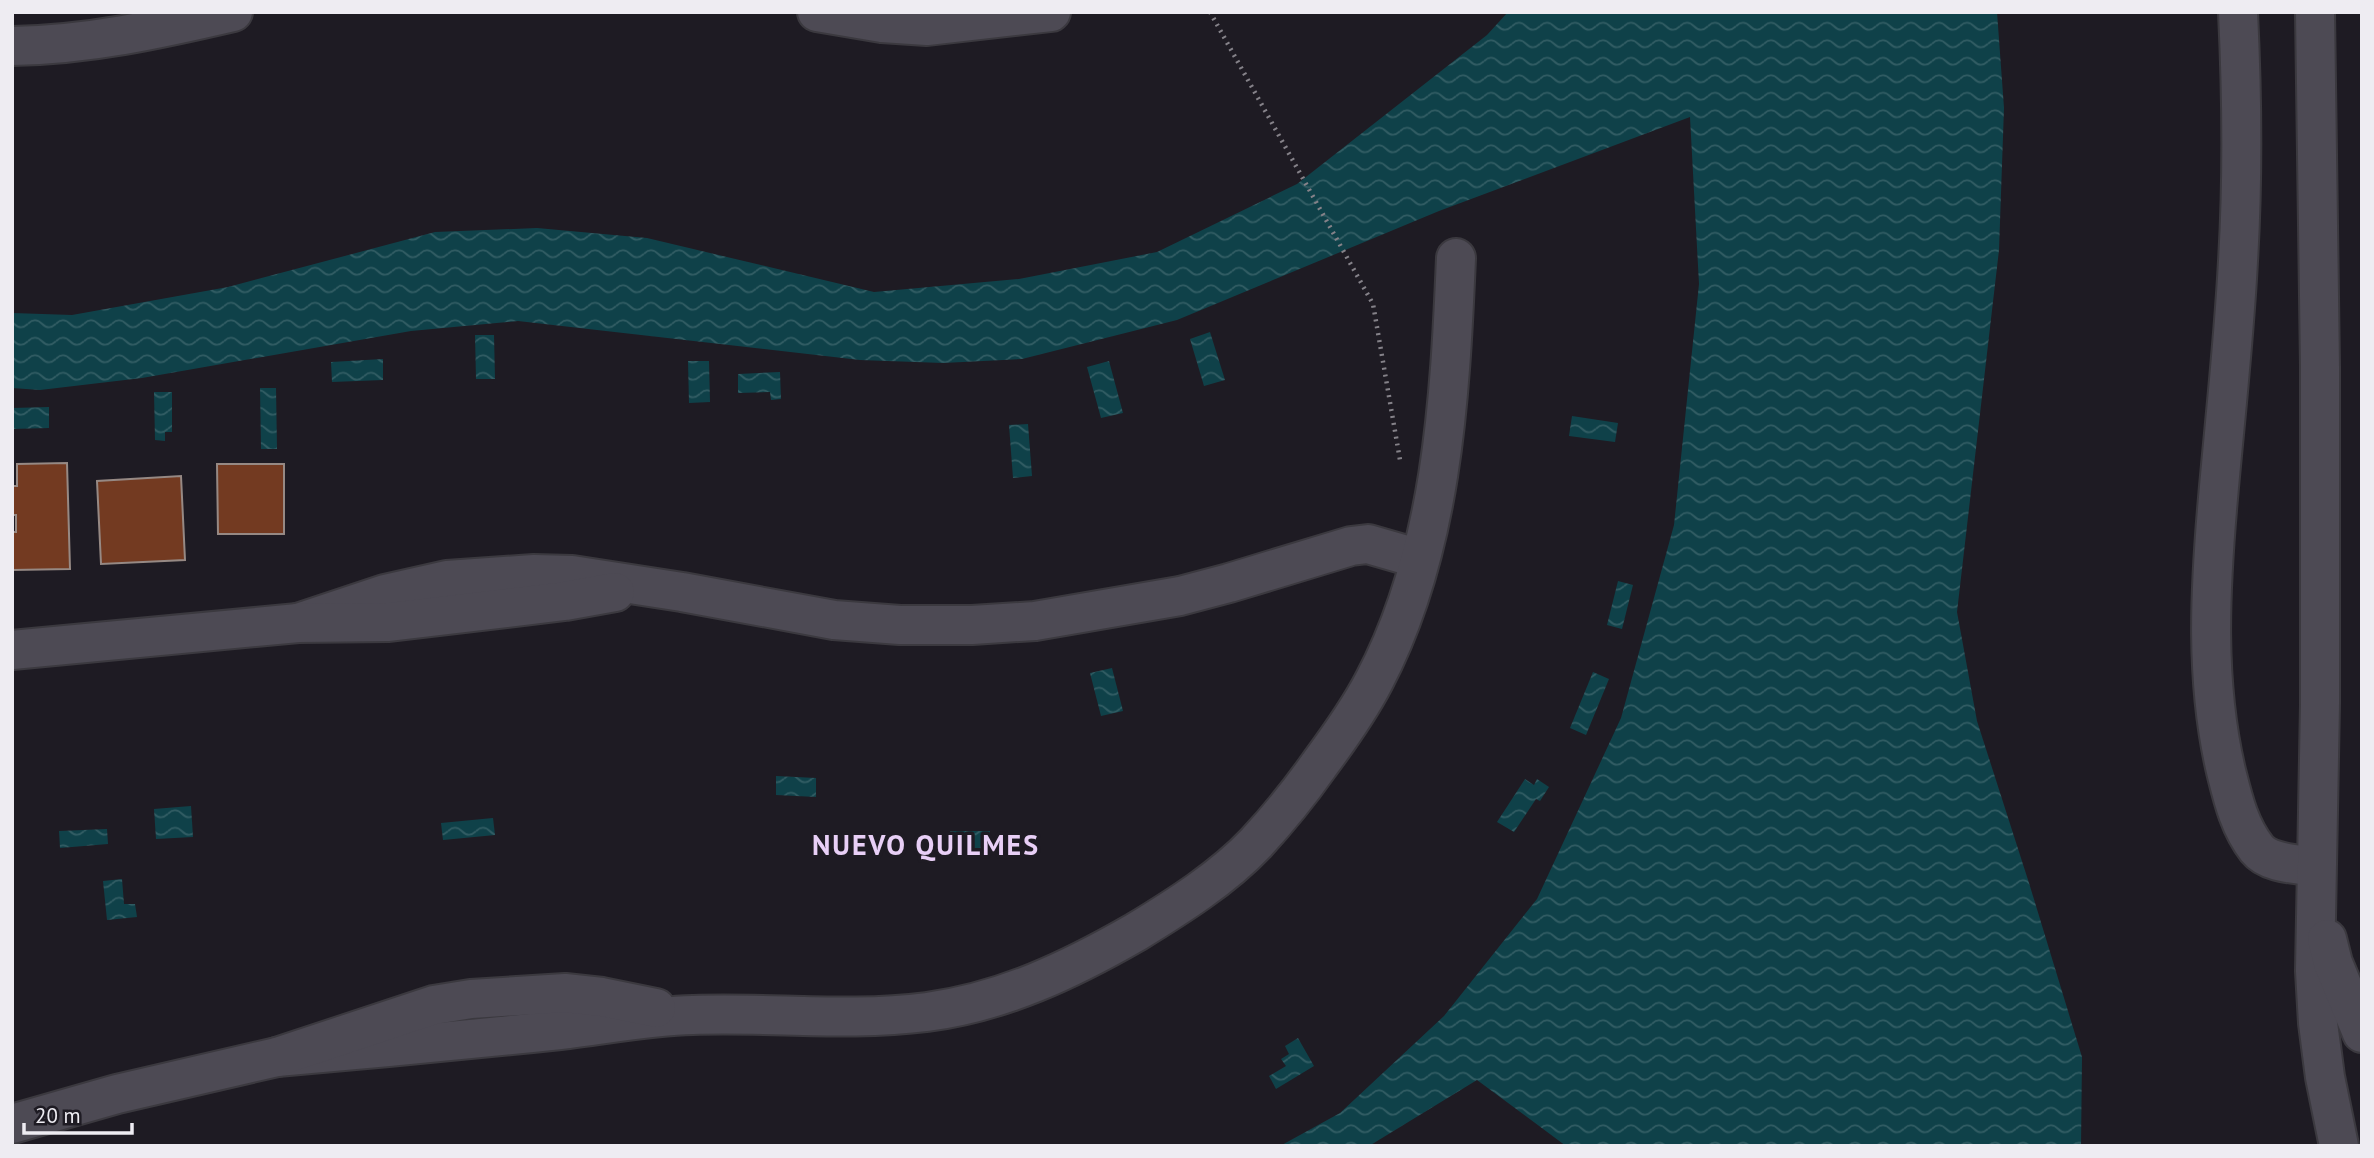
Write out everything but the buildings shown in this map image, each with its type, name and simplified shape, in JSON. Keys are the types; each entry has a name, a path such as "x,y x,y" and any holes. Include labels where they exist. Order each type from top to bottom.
{"street":[{"path":"12,46 48,46 139,34 233,12"},
{"path":"817,12 882,23 926,26 1051,12"},
{"path":"2238,12 2242,171 2238,262 2210,585 2210,647 2220,745 2232,797 2243,828 2259,852 2317,885 2333,963 2362,1034"},
{"path":"2315,12 2320,367 2320,704 2315,971 2325,1077 2346,1129"},
{"path":"12,1124 117,1094 277,1057 434,1005 471,999 565,993 602,997 691,1015 844,1018 941,1009 979,1001 1053,977 1157,919 1254,846 1312,775 1374,682 1395,633 1420,559 1432,508 1447,412 1456,258"},
{"path":"12,650 298,623 385,594 447,580 534,574 572,575 834,620 900,625 972,625 1035,621 1180,596 1351,546 1368,544 1420,559"}],"path":[{"path":"1210,12 1373,304 1401,466"}],"water":[{"path":"1508,12 1997,12 2004,108 1999,250 1957,612 1977,721 2082,1057 2081,1146 1566,1146 1477,1080 1369,1146 1280,1146 1340,1113 1444,1016 1537,899 1621,718 1674,525 1699,284 1690,117 1439,211 1177,320 1022,359 943,363 860,360 518,321 411,331 142,378 40,390 12,388 12,313 72,315 228,287 435,232 537,228 647,238 874,292 1019,279 1157,252 1297,184 1487,35"},
{"path":"1210,332 1225,380 1204,386 1190,339"},
{"path":"475,335 494,335 495,379 476,379"},
{"path":"383,359 383,380 332,382 331,362"},
{"path":"688,361 709,361 710,402 689,403"},
{"path":"1109,361 1123,413 1101,418 1087,367"},
{"path":"780,372 781,399 771,400 770,392 738,393 738,374"},
{"path":"260,388 276,388 277,449 261,449"},
{"path":"154,392 172,392 172,432 165,432 165,441 155,440"},
{"path":"49,407 49,428 12,429 12,408"},
{"path":"1572,416 1618,423 1615,442 1569,436"},
{"path":"1028,424 1032,476 1013,478 1009,425"},
{"path":"1618,581 1633,585 1622,629 1607,625"},
{"path":"1112,668 1123,711 1101,716 1090,673"},
{"path":"1593,672 1609,679 1586,735 1570,728"},
{"path":"776,776 816,778 816,797 776,795"},
{"path":"1525,779 1534,785 1537,779 1549,787 1540,801 1536,799 1514,832 1497,822"},
{"path":"191,806 193,837 156,839 154,809"},
{"path":"493,818 495,835 443,840 441,823"},
{"path":"107,829 108,844 60,848 59,831"},
{"path":"950,831 990,831 990,851 950,851"},
{"path":"122,879 124,904 135,904 137,917 107,920 103,881"},
{"path":"1298,1038 1314,1066 1276,1089 1269,1076 1286,1066 1281,1059 1289,1054 1285,1046"}],"district":[{"name":"NUEVO QUILMES","path":"926,844"}]}
